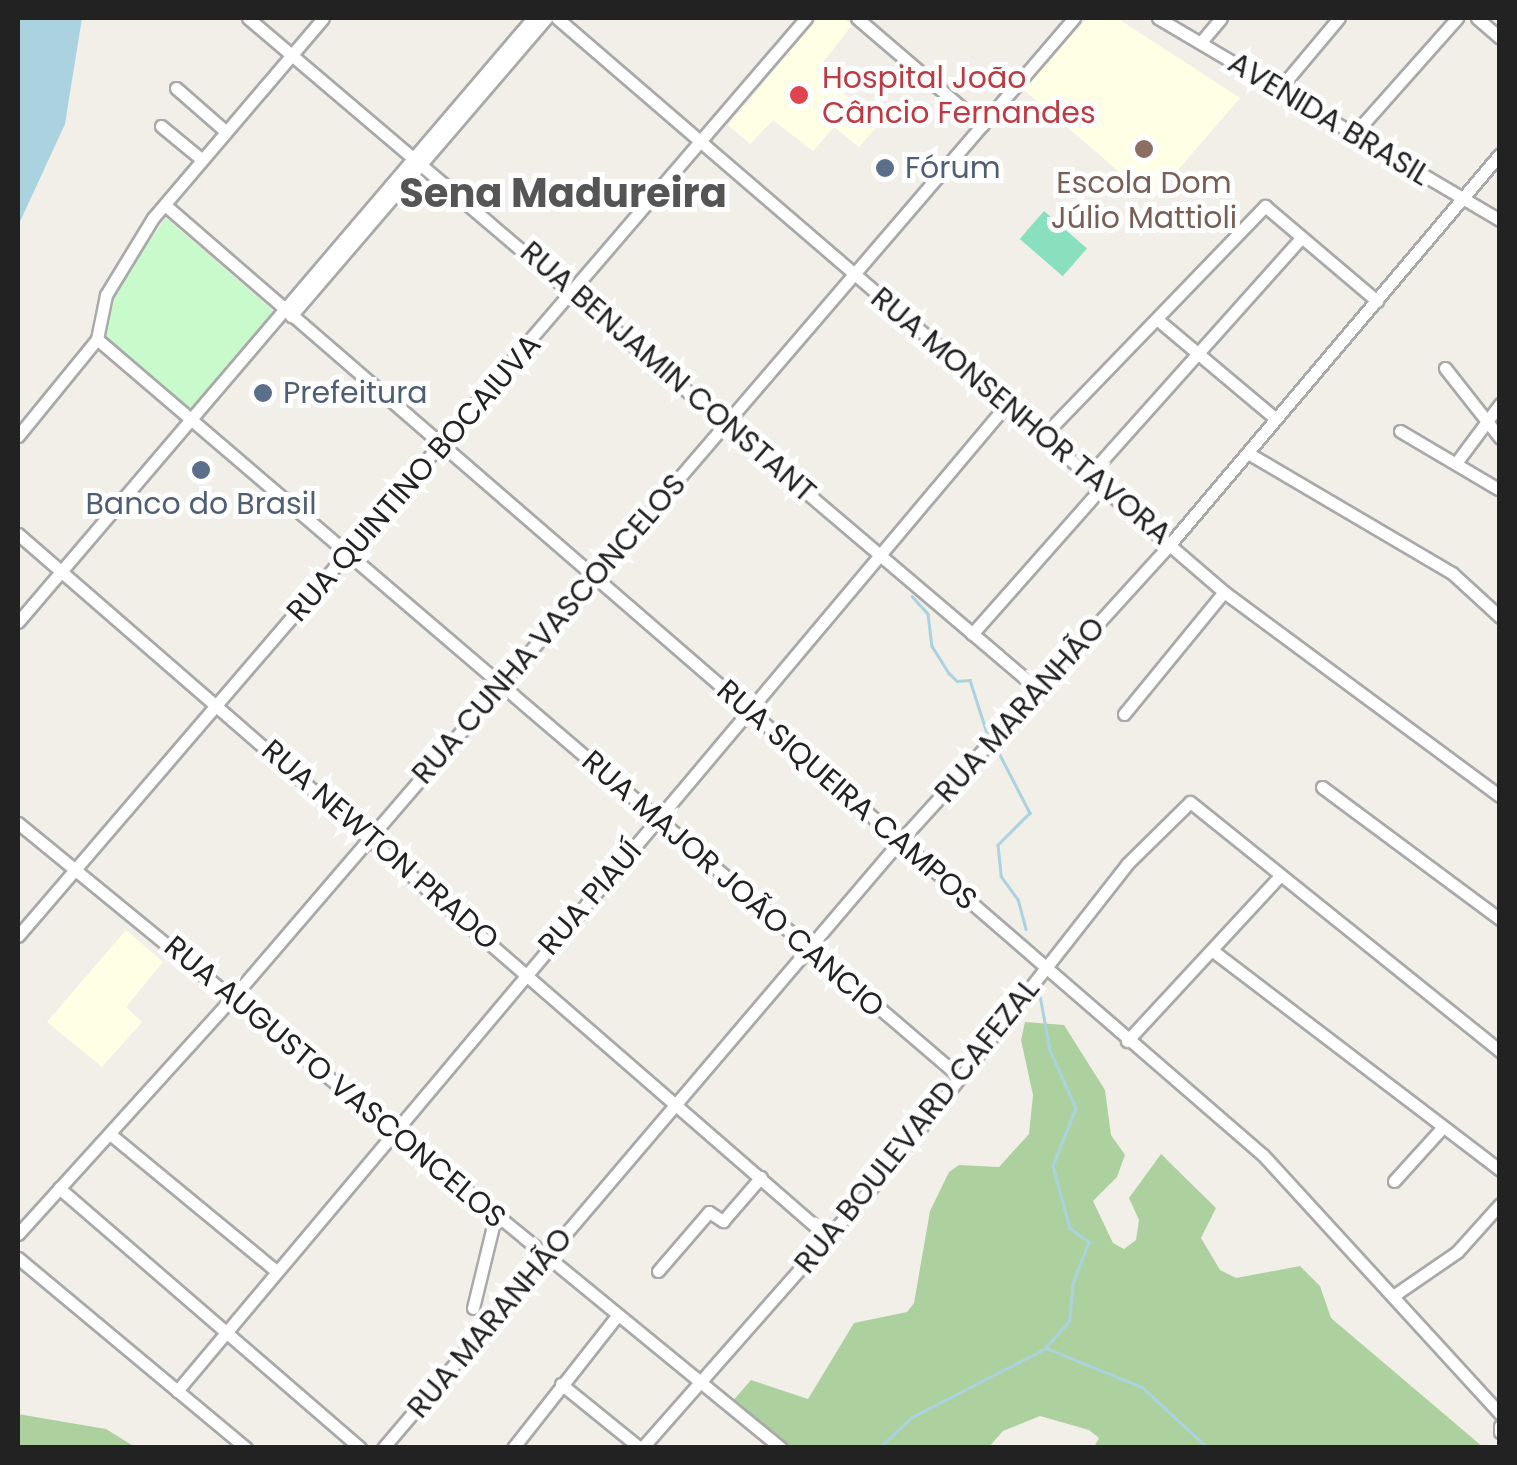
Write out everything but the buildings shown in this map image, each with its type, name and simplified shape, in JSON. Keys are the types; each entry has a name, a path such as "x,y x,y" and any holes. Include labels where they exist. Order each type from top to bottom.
{"street":[{"name":"RUA BENJAMIN CONSTANT","path":"248,18 420,159 1040,691"},
{"path":"18,436 97,339 106,296 165,205 224,130 323,18"},
{"path":"420,159 534,18"},
{"path":"18,622 546,18"},
{"name":"RUA MONSENHOR TAVORA","path":"557,18 1224,592 1500,796"},
{"name":"RUA QUINTINO BOCAIUVA","path":"18,936 806,18"},
{"path":"857,18 982,124"},
{"name":"RUA CUNHA VASCONCELOS","path":"18,1234 234,996 1074,18"},
{"name":"AVENIDA BRASIL","path":"1158,18 1281,87 1500,220"},
{"path":"1201,42 1221,18"},
{"path":"1281,87 1339,18"},
{"path":"1354,133 1457,18"},
{"path":"1477,18 1500,38"},
{"path":"176,88 224,130"},
{"path":"161,126 201,159"},
{"name":"RUA MARANHÃO","path":"384,1448 900,842 1171,543 1500,154"},
{"name":"RUA SIQUEIRA CAMPOS","path":"165,205 1263,1155 1500,1414"},
{"path":"1043,436 1088,383 1158,320 1261,208 1273,208 1301,238 1377,301"},
{"path":"1090,474 1301,238"},
{"path":"1158,320 1276,419"},
{"name":"RUA MAJOR JOÃO CANCIO","path":"97,339 960,1077"},
{"path":"1445,368 1500,438"},
{"path":"1456,463 1500,404"},
{"name":"RUA PIAUÍ","path":"176,1392 526,972 883,559 1006,405"},
{"path":"1400,432 1498,489"},
{"path":"1248,453 1452,573 1500,617"},
{"path":"972,634 1103,486"},
{"name":"RUA NEWTON PRADO","path":"18,534 371,834 830,1238"},
{"path":"1124,714 1224,592"},
{"path":"1322,787 1500,919"},
{"name":"RUA BOULEVARD CAFEZAL","path":"641,1448 830,1238 1128,864 1190,802 1280,876"},
{"name":"RUA AUGUSTO VASCONCELOS","path":"18,823 79,868 495,1218 781,1448"},
{"path":"1127,1041 1280,876 1497,1044"},
{"path":"1214,951 1500,1170"},
{"path":"1394,1181 1442,1128"},
{"path":"110,1134 276,1271"},
{"path":"658,1271 709,1212 723,1221 761,1178"},
{"path":"59,1188 360,1448"},
{"path":"1393,1296 1457,1252 1500,1204"},
{"path":"473,1308 495,1218"},
{"path":"18,1258 246,1448"},
{"path":"515,1447 617,1316"},
{"path":"561,1384 641,1448"}],"shaded area":[{"name":"Hospital João Câncio Fernandes","path":"818,18 843,18 852,25 817,70 879,124 859,147 834,127 813,151 773,120 750,144 728,125"},
{"name":"Escola Dom Júlio Mattioli","path":"1087,18 1117,18 1240,98 1152,200 1024,90"},
{"path":"126,930 163,962 126,1007 142,1022 102,1067 47,1022"}],"green space":[{"path":"1044,211 1087,248 1063,276 1020,239"},
{"path":"166,218 276,313 190,413 101,334 107,300"},
{"path":"1025,1022 1064,1025 1105,1090 1111,1135 1125,1155 1117,1177 1093,1201 1113,1243 1124,1249 1136,1240 1139,1220 1129,1198 1161,1154 1216,1208 1201,1238 1220,1270 1236,1278 1300,1266 1320,1286 1331,1318 1483,1447 1094,1447 1099,1438 1089,1430 1040,1416 1003,1431 989,1447 786,1447 731,1403 751,1380 808,1399 854,1323 907,1312 914,1303 930,1211 949,1172 959,1165 999,1167 1029,1134 1033,1095 1021,1040"},
{"path":"18,1414 106,1429 135,1447 18,1447"}],"water":[{"path":"20,18 82,18 65,124 18,226"}],"waterway":[{"path":"912,596 928,614 932,646 949,673 957,681 970,680 988,736"},
{"path":"998,751 1030,813 998,845 1001,876 1018,899 1026,929"},
{"path":"1039,990 1050,1050 1076,1108 1053,1166 1070,1228 1089,1242 1073,1284 1070,1321 1046,1348"},
{"path":"879,1448 912,1417 1046,1348 1142,1387 1208,1448"}],"place":[{"name":"Hospital João Câncio Fernandes","path":"799,95"},
{"name":"Escola Dom Júlio Mattioli","path":"1144,149"},
{"name":"Fórum","path":"885,168"},
{"name":"Prefeitura","path":"263,393"},
{"name":"Banco do Brasil","path":"201,470"}],"district":[{"name":"Sena Madureira","path":"563,193"}]}
